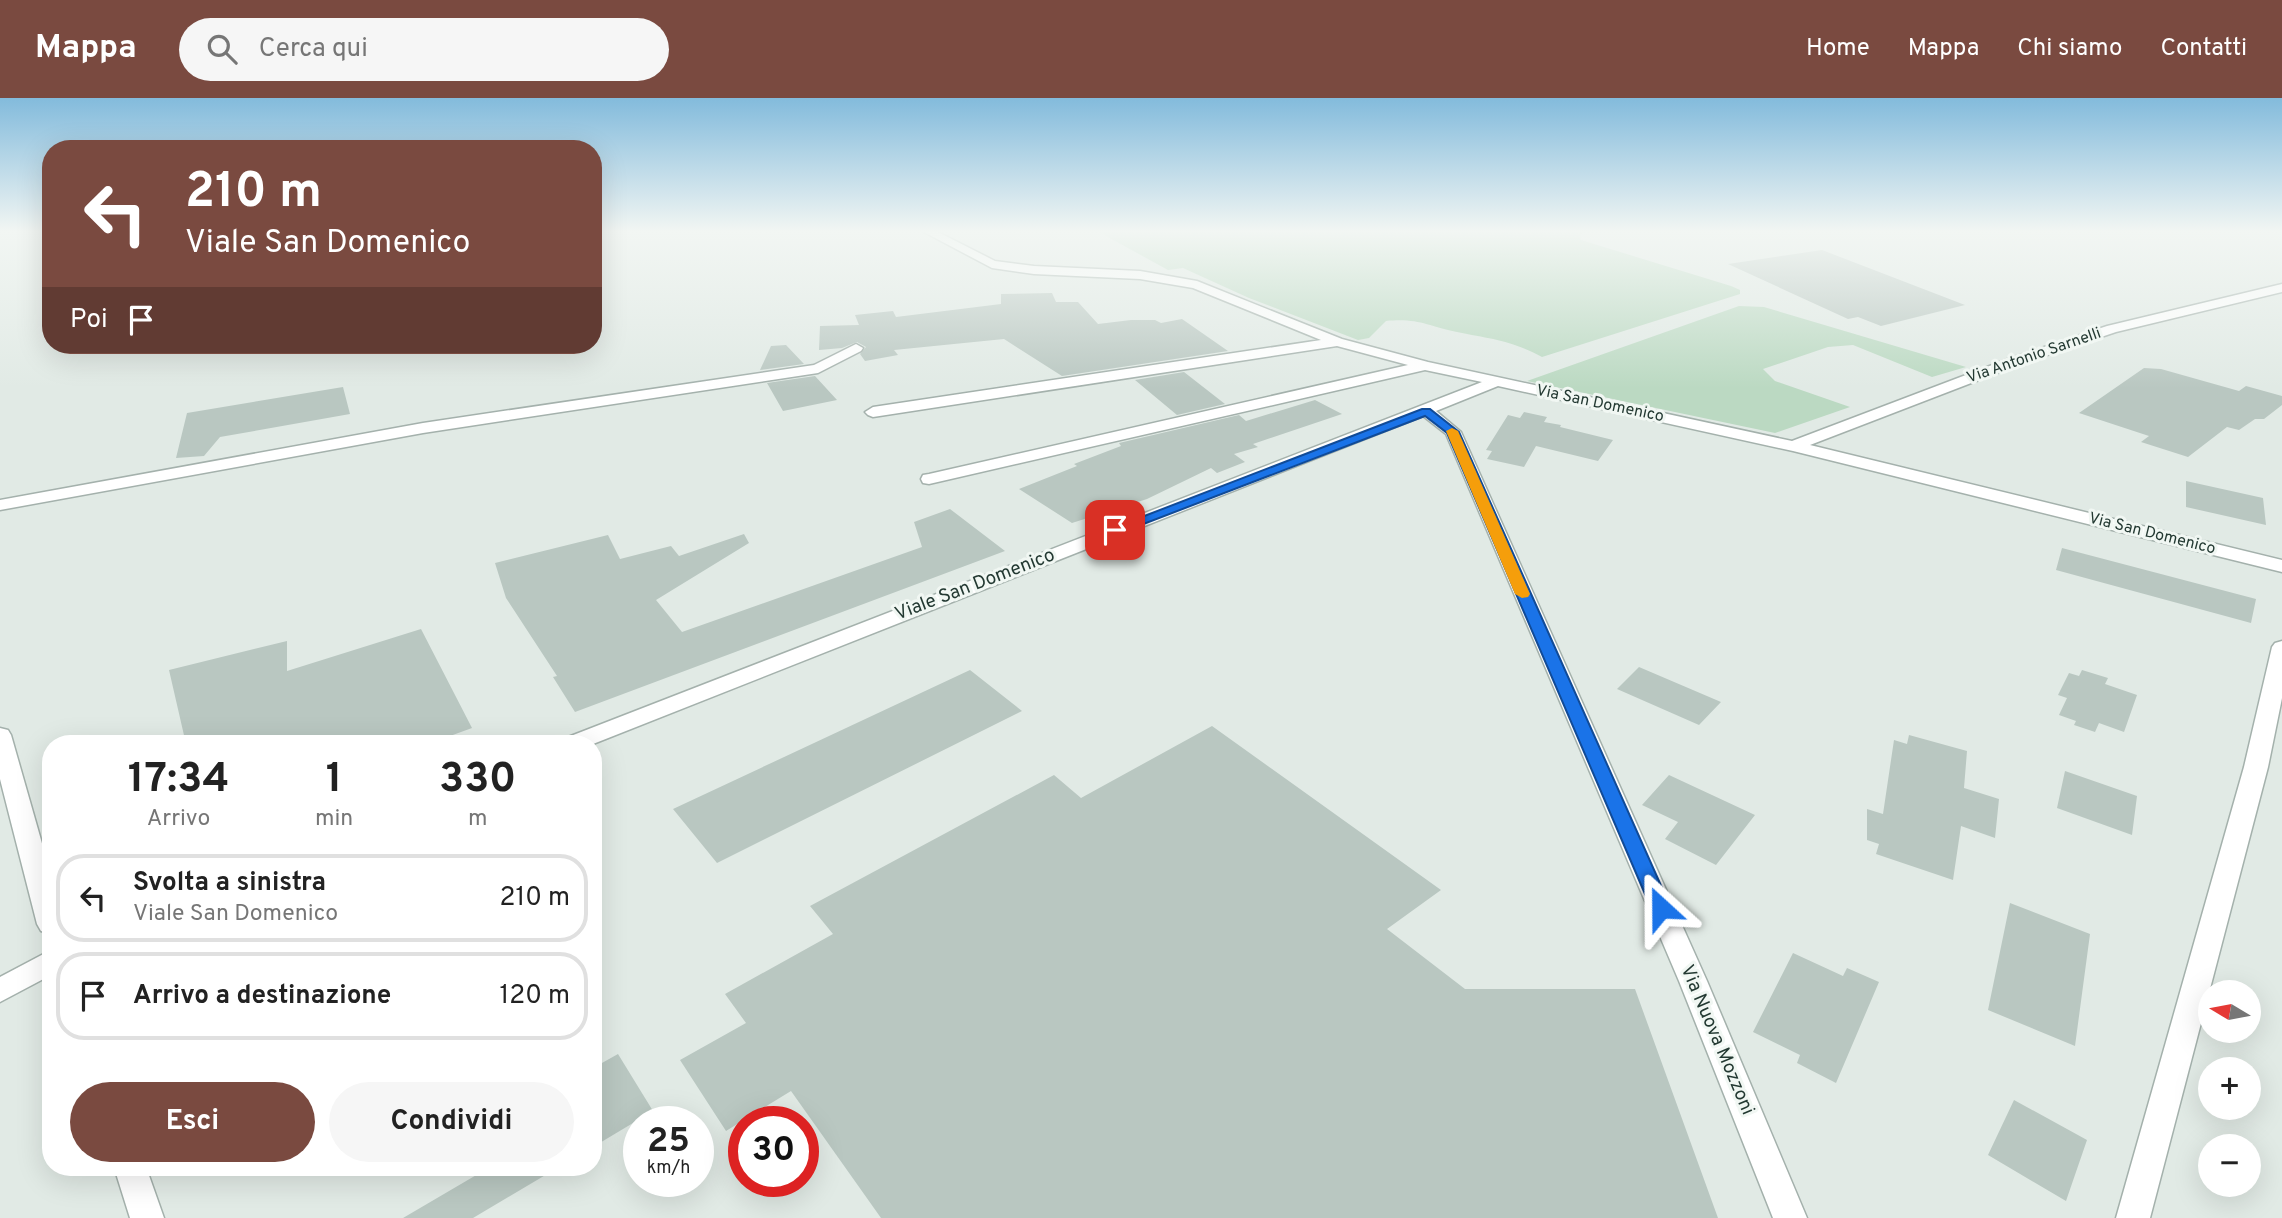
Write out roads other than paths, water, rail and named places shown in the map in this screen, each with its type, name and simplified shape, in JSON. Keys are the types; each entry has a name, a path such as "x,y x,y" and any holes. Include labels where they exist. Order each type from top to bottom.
{"street":[{"name":"Via San Domenico","path":"1187,283 1337,342 1426,366 1793,446 2282,566"},
{"name":"Via Antonio Sarnelli","path":"1793,446 2012,362 2112,329 2282,288"},
{"path":"873,412 1337,342"},
{"path":"0,505 423,428 818,369 856,348"},
{"path":"929,479 1426,366"},
{"name":"Viale San Domenico","path":"594,735 1496,382"},
{"name":"Via Nuova Mozzoni","path":"1426,411 1453,432 1693,981 1790,1218"},
{"path":"2133,1218 2256,767 2282,647"},
{"path":"0,735 42,891"},
{"path":"0,991 42,966"},
{"path":"133,1176 147,1218"}]}
